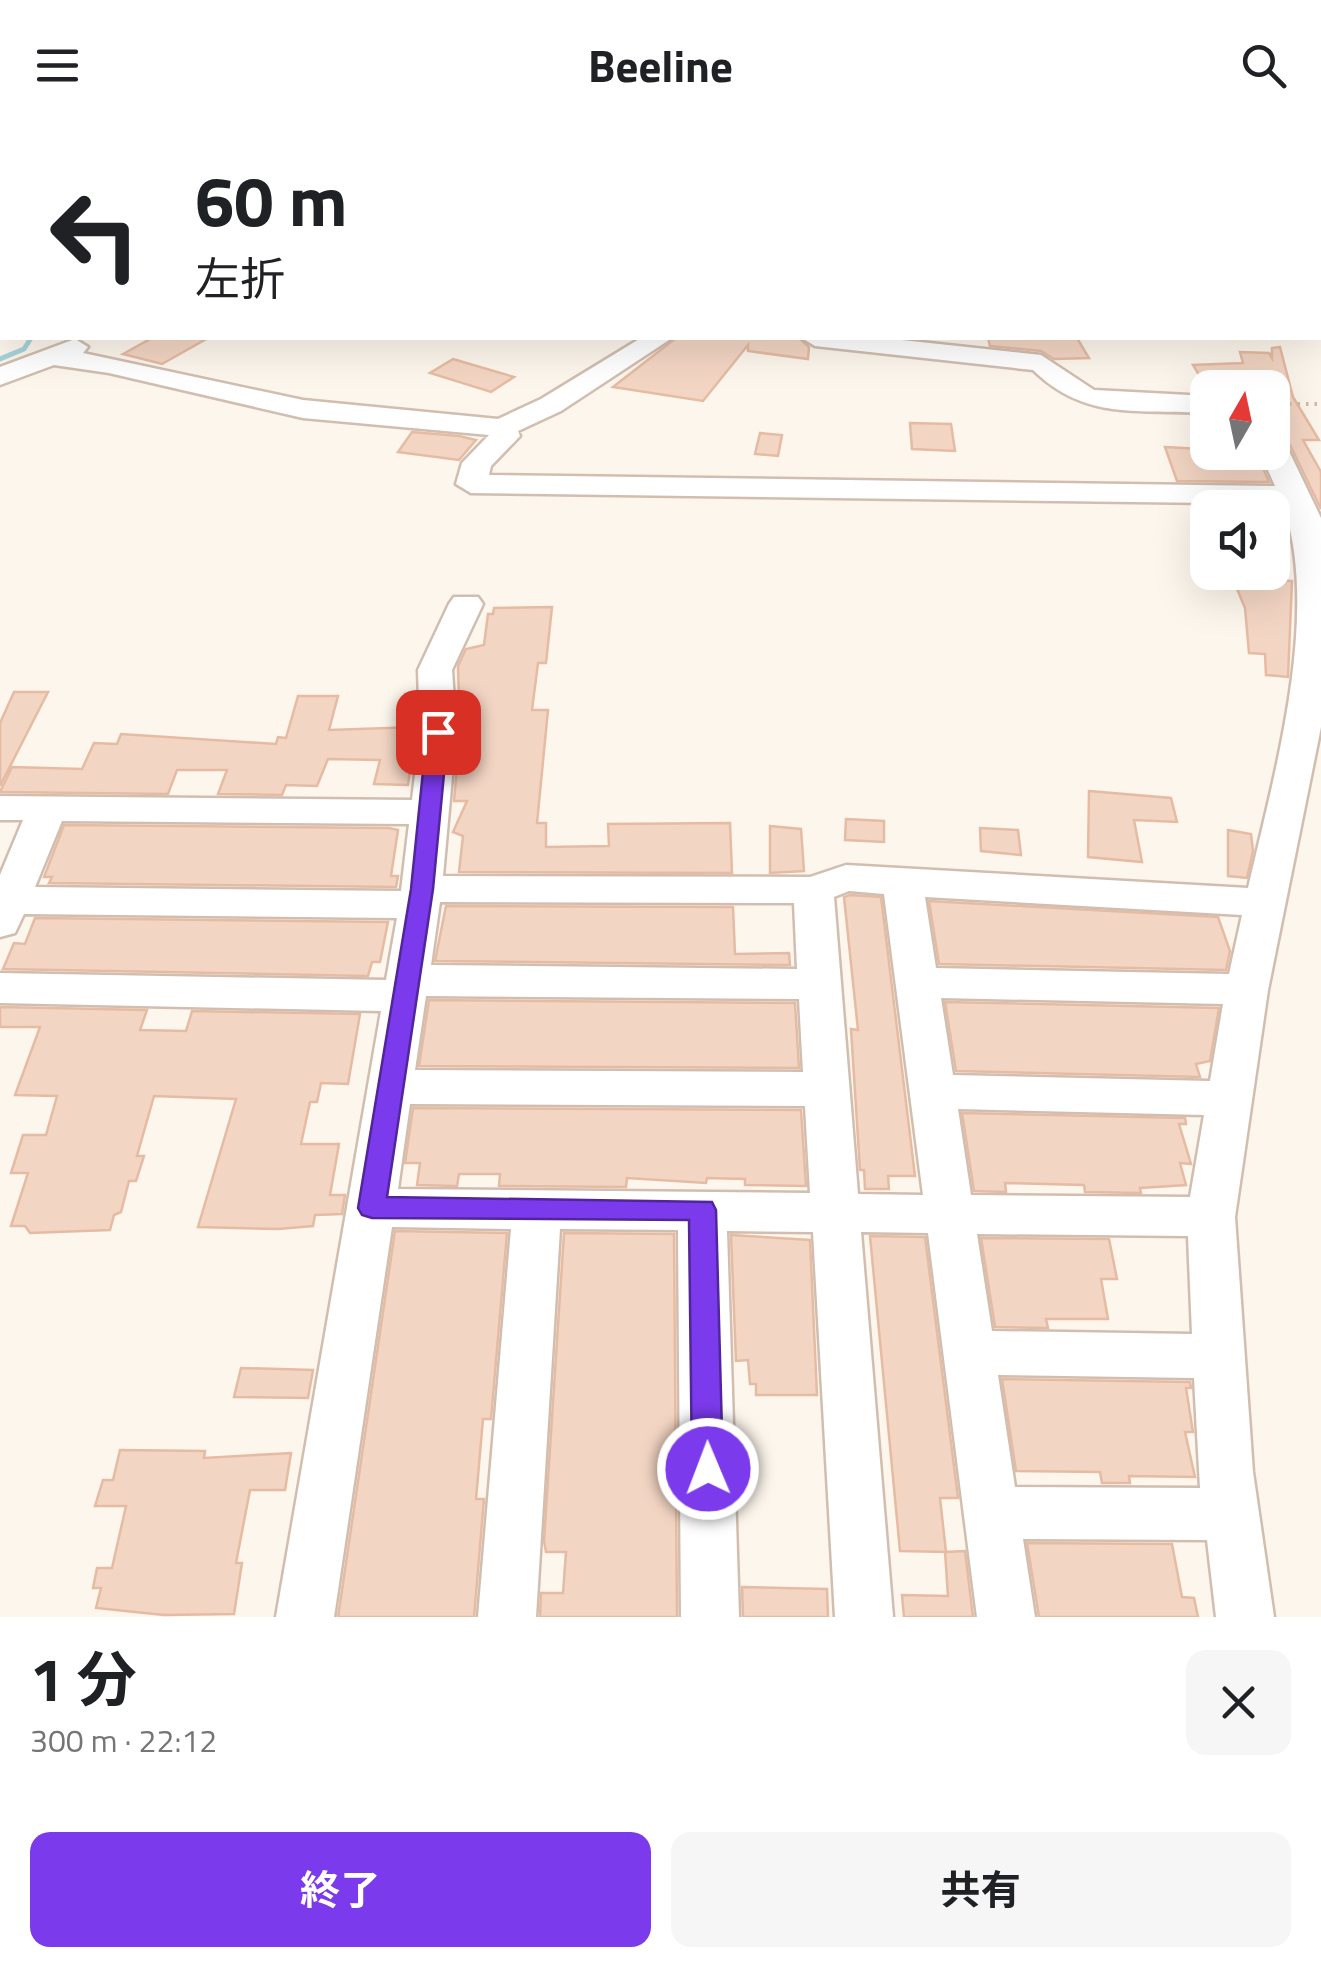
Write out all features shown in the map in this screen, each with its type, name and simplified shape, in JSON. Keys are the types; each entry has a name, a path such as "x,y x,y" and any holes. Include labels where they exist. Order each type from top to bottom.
{"street":[{"path":"0,377 90,340"},
{"path":"52,357 110,365 303,410 502,428 551,405 656,340"},
{"path":"848,340 999,349 1041,363 1067,388 1089,398 1190,404"},
{"path":"502,428 505,436 477,463 471,484 1293,496"},
{"path":"1245,1617 1231,1514 1211,1217 1246,990 1318,656 1318,579 1308,524 1293,496 1285,470"},
{"path":"306,1617 421,897 438,732 435,670 466,604"},
{"path":"48,807 5,911 421,897 813,890 846,878 1184,901 1268,902"},
{"path":"0,808 430,812"},
{"path":"902,882 1006,1617"},
{"path":"813,890 864,1617"},
{"path":"916,982 1246,990"},
{"path":"0,988 820,984"},
{"path":"391,1087 826,1090"},
{"path":"932,1092 1230,1098"},
{"path":"372,1208 1211,1217"},
{"path":"508,1617 537,1209"},
{"path":"702,1210 710,1617"},
{"path":"968,1353 1219,1356"},
{"path":"991,1513 1231,1514"}],"path":[{"path":"1290,404 1321,404"}],"building":[{"path":"148,340 204,340 162,364 123,354"},
{"path":"673,340 801,340 809,347 808,359 748,351 748,345 703,401 613,387"},
{"path":"988,340 1078,340 1089,358 1054,359 1041,351 990,346"},
{"path":"1280,347 1286,370 1196,370 1193,365 1243,363 1240,352 1269,353 1272,358 1272,348"},
{"path":"453,359 514,377 491,392 430,373"},
{"path":"1290,385 1319,440 1303,440 1321,472 1321,509 1290,445"},
{"path":"910,423 951,424 955,451 912,449"},
{"path":"412,432 476,440 459,460 398,452"},
{"path":"760,433 782,435 778,456 755,454"},
{"path":"1165,447 1190,448 1190,470 1264,470 1269,482 1177,481"},
{"path":"1292,581 1288,677 1266,675 1265,654 1249,653 1245,608 1238,590 1290,590"},
{"path":"552,607 546,663 538,663 532,710 548,710 537,823 546,823 546,847 609,846 608,824 730,823 732,873 459,872 463,836 453,832 467,801 454,801 460,732 458,666 466,649 484,645 488,614 493,614 494,608"},
{"path":"14,692 48,692 0,786 0,723"},
{"path":"298,696 338,696 329,730 416,727 408,785 374,784 380,760 328,759 317,786 286,785 282,795 218,794 227,770 177,770 168,794 0,792 12,767 82,769 94,743 117,744 121,734 276,744 278,737 286,738"},
{"path":"1089,791 1171,798 1177,822 1134,820 1142,862 1088,857"},
{"path":"846,819 884,821 884,842 845,840"},
{"path":"64,825 389,828 398,830 391,876 398,876 396,887 49,883 52,877 44,877"},
{"path":"770,826 801,829 804,871 770,873"},
{"path":"980,828 1018,830 1021,855 981,851"},
{"path":"1228,830 1251,834 1253,851 1247,878 1228,876"},
{"path":"844,897 881,897 915,1176 888,1176 889,1189 865,1189 864,1170 860,1170 851,1029 858,1030"},
{"path":"929,901 1218,917 1230,951 1226,970 939,964"},
{"path":"446,906 733,907 735,954 789,953 790,965 435,961"},
{"path":"35,918 388,922 380,962 372,962 368,976 3,969 14,943 25,944"},
{"path":"429,1000 795,1003 799,1068 419,1066"},
{"path":"945,1002 1219,1008 1210,1061 1196,1064 1200,1077 956,1071"},
{"path":"0,1007 147,1010 140,1030 186,1031 192,1011 360,1014 348,1084 321,1083 317,1102 310,1102 301,1144 339,1144 330,1195 345,1195 342,1214 315,1215 313,1226 198,1227 236,1099 154,1096 137,1156 144,1156 136,1181 129,1181 121,1212 114,1215 110,1230 30,1233 25,1226 11,1226 28,1173 11,1173 23,1135 46,1135 57,1096 15,1095 40,1027 0,1027"},
{"path":"413,1108 801,1110 806,1186 745,1185 745,1179 707,1178 706,1183 627,1178 626,1187 499,1186 500,1174 459,1174 457,1186 417,1185 420,1163 405,1163"},
{"path":"962,1113 1185,1118 1186,1124 1179,1124 1191,1164 1180,1163 1186,1185 1140,1188 1141,1193 1085,1192 1084,1185 1005,1183 1006,1192 974,1191"},
{"path":"395,1231 507,1233 491,1419 483,1419 476,1499 484,1499 474,1617 338,1617"},
{"path":"564,1233 674,1234 677,1617 540,1617 541,1593 563,1593 566,1552 546,1552 544,1541"},
{"path":"731,1235 810,1240 817,1395 756,1395 756,1384 750,1384 748,1360 736,1361"},
{"path":"870,1236 925,1237 958,1498 940,1498 946,1552 900,1551"},
{"path":"981,1238 1109,1239 1117,1279 1101,1279 1108,1319 1046,1319 1048,1328 995,1327"},
{"path":"241,1368 313,1370 308,1398 234,1397"},
{"path":"1002,1379 1190,1382 1191,1388 1186,1388 1193,1432 1185,1432 1195,1477 1129,1476 1130,1483 1102,1483 1100,1472 1016,1471"},
{"path":"120,1450 205,1451 204,1458 291,1453 285,1490 250,1490 236,1563 242,1563 234,1614 164,1615 96,1608 101,1588 93,1588 97,1568 112,1568 126,1506 95,1506 103,1480 113,1480"},
{"path":"1027,1543 1172,1544 1182,1597 1194,1598 1198,1617 1039,1617"},
{"path":"965,1551 973,1617 904,1617 902,1595 948,1596 945,1552"},
{"path":"742,1587 827,1589 828,1617 743,1617"}],"waterway":[{"path":"0,359 24,349 30,340"}],"route":[{"path":"438,732 422,889 372,1208 702,1210 708,1469"}]}
